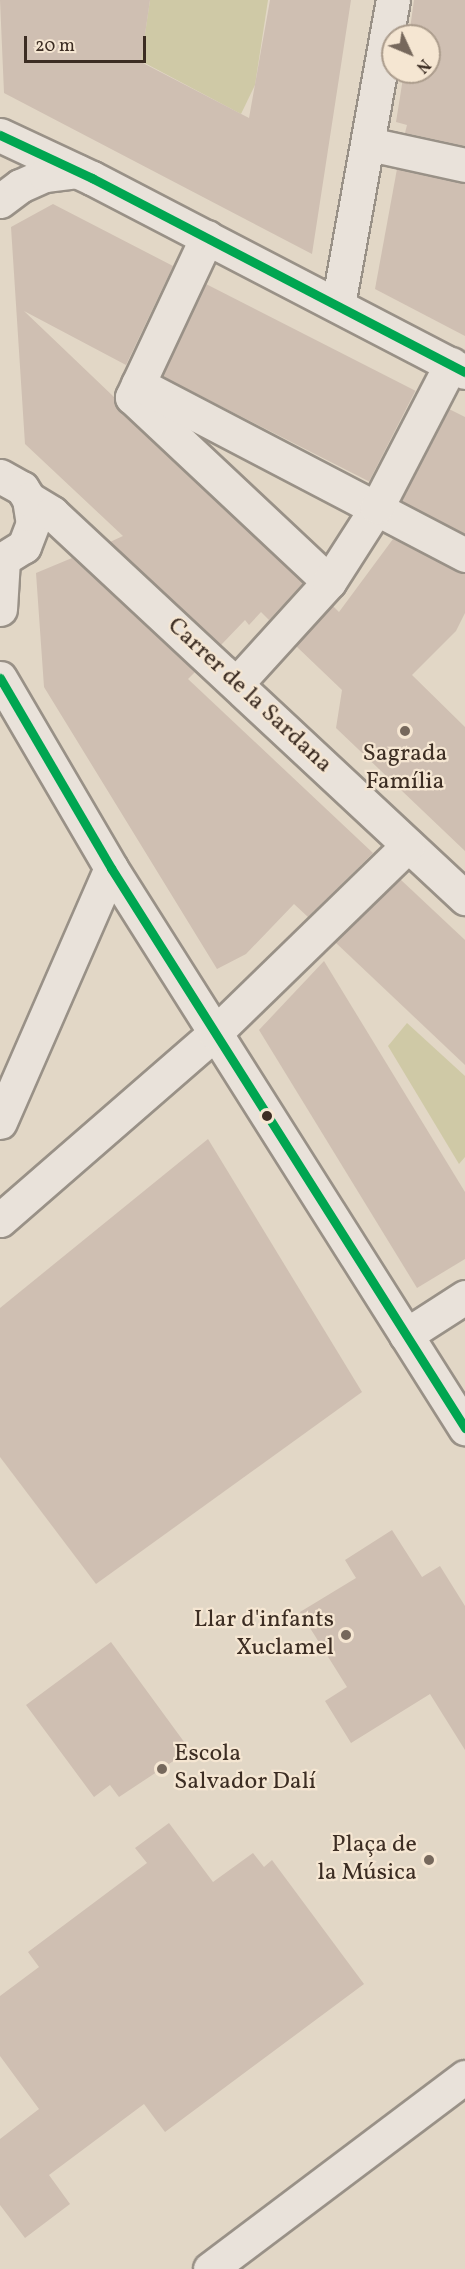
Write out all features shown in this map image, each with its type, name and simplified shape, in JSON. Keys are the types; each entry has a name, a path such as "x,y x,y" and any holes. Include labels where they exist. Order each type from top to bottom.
{"street":[{"path":"338,305 369,144 393,0"},
{"path":"0,135 207,237 458,368 378,507 328,582 237,683"},
{"path":"369,144 465,165"},
{"path":"0,201 20,186 45,175 77,171"},
{"path":"207,237 132,397 328,582"},
{"path":"138,384 378,507 465,555"},
{"name":"Carrer de la Sardana","path":"0,476 12,481 29,499 52,513 465,898"},
{"path":"0,609 2,560 24,546 30,535 33,523 29,499"},
{"path":"2,676 111,868 465,1428"},
{"path":"0,1220 215,1033 408,845"},
{"path":"0,1122 111,868"},
{"path":"406,1335 465,1298"},
{"path":"210,2269 465,2078"}],"shaded area":[{"path":"150,0 268,0 255,85 241,114 141,61"},
{"path":"407,1023 465,1076 465,1157 459,1164 388,1046"}],"building":[{"path":"0,0 150,0 141,62 249,118 270,0 351,0 312,254 4,93"},
{"path":"414,0 465,0 465,146 405,133 407,125 396,122 402,84 441,84 441,24 411,24"},
{"path":"397,169 465,183 465,336 375,289"},
{"path":"53,204 173,266 126,365 24,311 114,397 119,411 303,583 269,620 261,612 249,625 245,620 221,645 110,542 123,536 25,444 11,227"},
{"path":"206,284 415,391 369,482 160,375"},
{"path":"449,409 465,417 465,534 401,501"},
{"name":"Sagrada Família","path":"393,539 465,574 465,613 456,631 412,675 465,727 465,851 336,728 342,690 296,646 333,606 339,612"},
{"path":"72,558 195,672 188,679 373,853 308,917 294,904 246,954 217,969 44,687 36,573"},
{"path":"400,879 465,940 465,1065 335,942"},
{"path":"324,961 465,1192 465,1259 417,1288 259,1030"},
{"path":"208,1139 362,1392 96,1584 0,1457 0,1308"},
{"path":"392,1530 422,1577 440,1566 465,1606 465,1750 430,1694 351,1743 325,1701 347,1687 300,1612 356,1578 345,1560"},
{"path":"111,1642 190,1750 119,1797 110,1785 94,1797 26,1705"},
{"path":"169,1823 213,1882 253,1853 264,1867 272,1860 364,1984 165,2132 144,2104 49,2175 70,2204 25,2238 0,2205 0,2139 39,2109 0,2056 0,1996 39,1967 28,1952 147,1863 135,1848"}],"transit line":[{"path":"0,135 92,178 465,372"},
{"path":"0,678 111,868 465,1428"}],"place":[{"name":"Sagrada Família","path":"405,731"},
{"name":"Llar d'infants Xuclamel","path":"346,1635"},
{"name":"Escola Salvador Dalí","path":"162,1769"},
{"name":"Plaça de la Música","path":"429,1860"}]}
